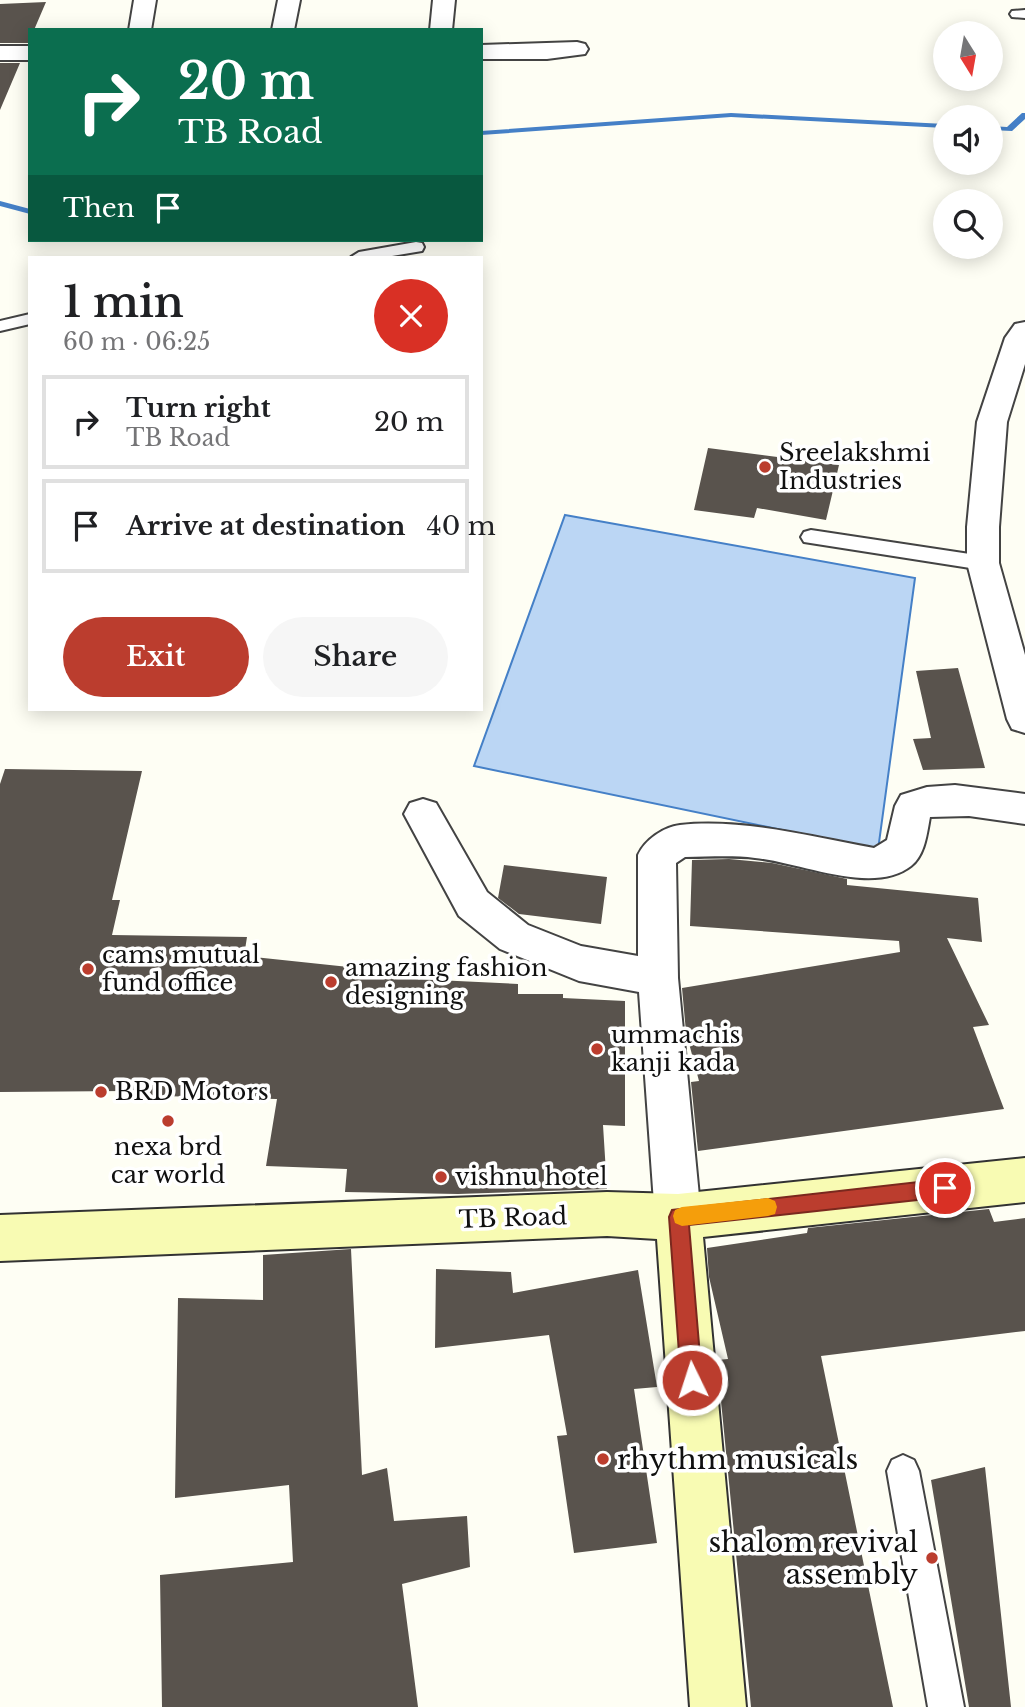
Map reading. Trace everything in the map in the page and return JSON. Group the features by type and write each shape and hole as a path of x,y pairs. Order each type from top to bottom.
{"street":[{"path":"140,28 145,0"},
{"path":"283,28 289,0"},
{"path":"441,28 444,0"},
{"path":"483,52 576,49"},
{"path":"0,53 28,53"},
{"path":"1025,330 1019,338 992,422 982,527 984,563 1025,719"},
{"path":"718,1707 657,978 657,855 679,841 755,842 874,864 893,860 904,850 914,806 931,800 952,800 1025,809"},
{"path":"423,814 473,904 514,937 579,963 657,978"},
{"name":"TB Road","path":"0,1238 607,1214 678,1217 1025,1180"}],"lane":[{"path":"365,256 416,247"},
{"path":"0,326 28,319"},
{"path":"811,537 984,563"},
{"path":"903,1471 946,1707"}],"water":[{"path":"565,515 915,578 878,850 474,766"}],"building":[{"path":"46,2 35,28 28,28 28,43 0,43 0,4"},
{"path":"0,63 20,63 0,110"},
{"path":"708,448 839,465 826,520 757,508 754,518 694,510"},
{"path":"958,668 985,768 923,770 913,739 931,738 916,671"},
{"path":"5,769 142,771 112,900 120,900 112,935 247,937 244,956 358,968 359,964 417,969 415,979 518,984 518,994 563,994 563,998 625,1001 625,1126 603,1125 607,1189 458,1194 345,1192 347,1169 266,1166 277,1099 124,1095 125,1091 0,1092 0,784"},
{"path":"729,859 772,863 847,879 847,885 978,898 982,942 947,938 989,1025 973,1027 1004,1109 698,1151 691,1082 699,1081 686,1032 682,988 900,952 899,941 690,926 692,860"},
{"path":"504,865 607,877 601,924 519,914 498,898"},
{"path":"989,1209 994,1222 1025,1218 1025,1331 821,1356 893,1707 751,1707 717,1360 728,1359 709,1277 707,1248 807,1233 808,1228"},
{"path":"351,1249 362,1475 387,1468 394,1521 467,1516 470,1567 402,1584 418,1707 162,1707 160,1575 293,1562 289,1485 175,1498 178,1298 263,1300 263,1255"},
{"path":"436,1269 511,1272 513,1293 638,1270 657,1387 634,1389 657,1543 574,1553 557,1436 567,1435 549,1335 435,1348"},
{"path":"985,1467 1011,1707 969,1707 931,1480"}],"waterway":[{"path":"483,133 731,115 933,125"},
{"path":"1003,129 1009,129 1025,115"},
{"path":"0,203 28,211"}],"slow traffic":[{"path":"682,1216 768,1207"}],"place":[{"name":"Sreelakshmi Industries","path":"765,467"},
{"name":"cams mutual fund office","path":"88,969"},
{"name":"amazing fashion designing","path":"331,982"},
{"name":"ummachis kanji kada","path":"597,1049"},
{"name":"BRD Motors","path":"101,1092"},
{"name":"nexa brd car world","path":"168,1121"},
{"name":"vishnu hotel","path":"441,1177"},
{"name":"rhythm musicals","path":"603,1459"},
{"name":"shalom revival assembly","path":"932,1558"}],"route":[{"path":"692,1380 678,1217 945,1188"}]}
